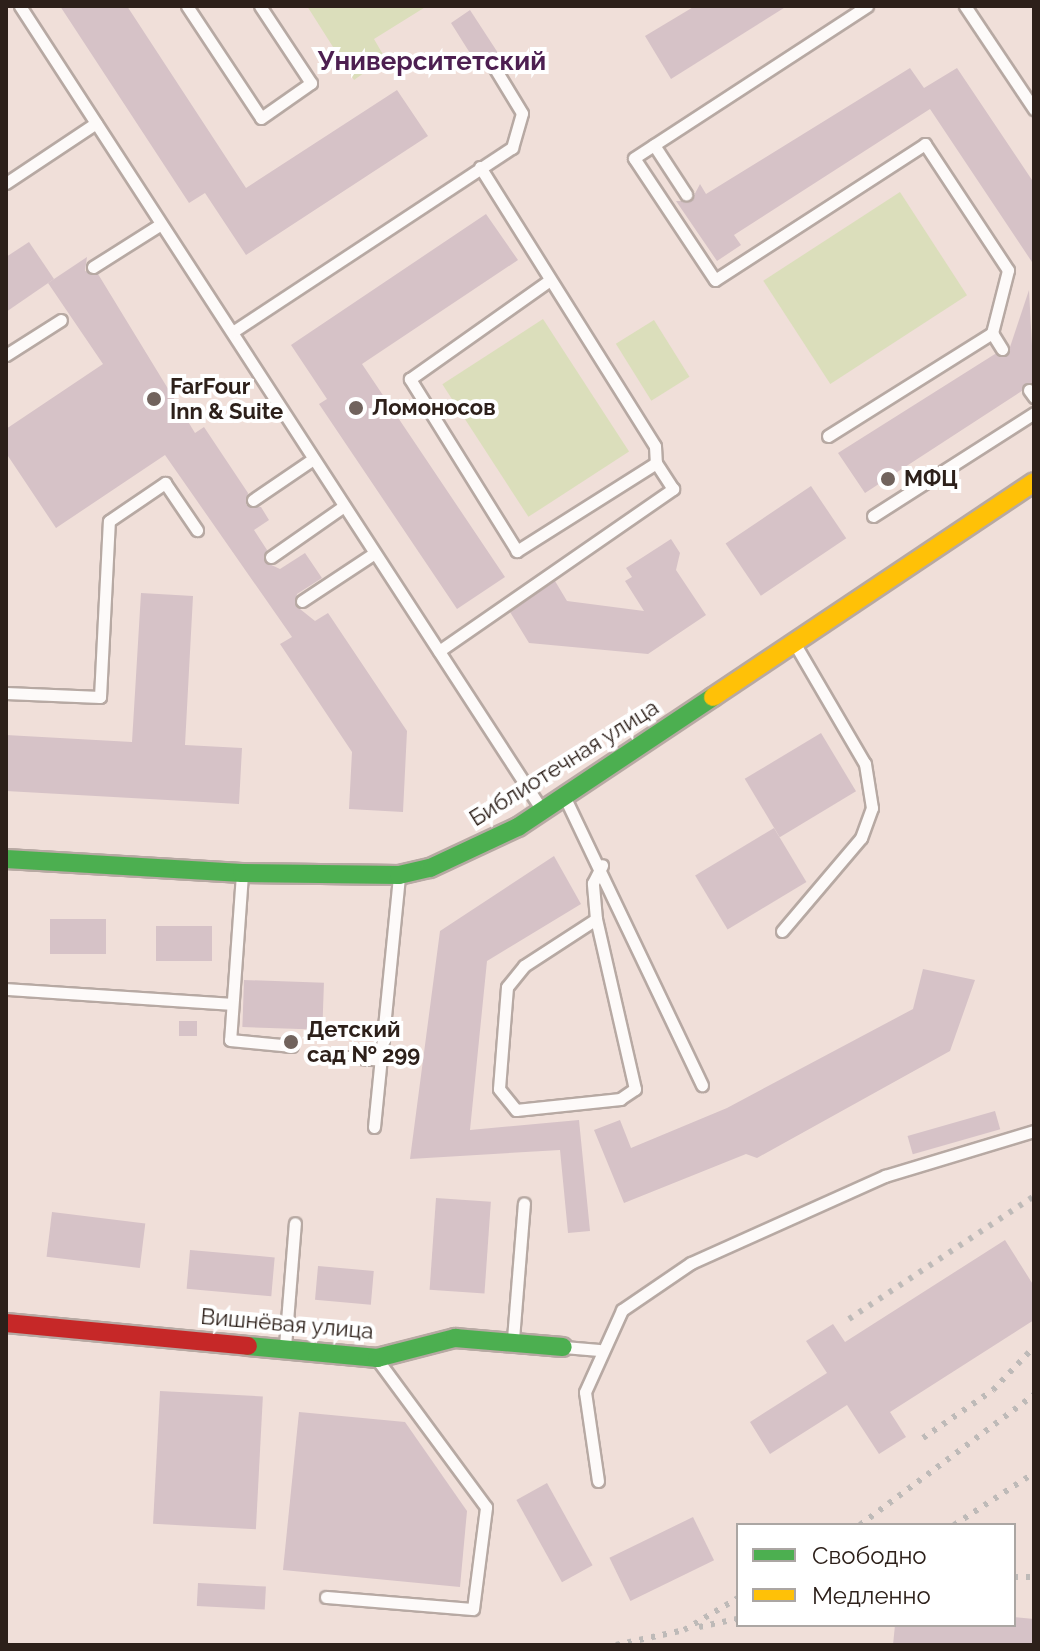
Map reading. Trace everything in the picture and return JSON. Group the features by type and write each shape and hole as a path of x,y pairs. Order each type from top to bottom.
{"street":[{"name":"Библиотечная улица","path":"6,859 242,873 399,875 460,856 541,811 1034,482"},
{"name":"Вишнёвая улица","path":"6,1323 377,1358 455,1338 563,1347"}],"lane":[{"path":"20,6 234,331 373,554 541,811"},
{"path":"187,6 261,118 311,83 260,6"},
{"path":"828,436 992,333 1008,270 925,144 715,280 634,158 867,6"},
{"path":"965,6 1034,109"},
{"path":"234,331 512,148 522,113 491,62"},
{"path":"6,183 96,123"},
{"path":"654,145 686,194"},
{"path":"439,651 673,489 656,463 655,446 480,167"},
{"path":"93,267 161,224"},
{"path":"550,280 410,379 517,551 656,463"},
{"path":"6,355 61,320"},
{"path":"992,333 1002,349"},
{"path":"873,516 1034,413"},
{"path":"253,500 313,459"},
{"path":"6,693 100,697 109,521 165,483 197,530"},
{"path":"271,557 344,506"},
{"path":"302,601 373,554"},
{"path":"782,931 861,838 872,808 865,764 794,642"},
{"path":"564,796 602,865 702,1085"},
{"path":"596,919 524,966 507,987 499,1089 516,1110 620,1099 635,1089 596,919 593,883 602,865"},
{"path":"242,873 230,1040 292,1046"},
{"path":"374,1127 399,875"},
{"path":"6,989 232,1004"},
{"path":"348,1057 381,1060"},
{"path":"598,1481 585,1392 599,1350 622,1310 691,1263 885,1176 1034,1131"},
{"path":"512,1343 524,1203"},
{"path":"285,1349 295,1223"},
{"path":"563,1347 599,1350"},
{"path":"326,1597 473,1609 486,1507 377,1358"}],"green space":[{"path":"307,6 427,6 374,39 385,58 354,80"},
{"path":"900,192 967,295 830,384 763,281"},
{"path":"543,319 629,452 528,517 442,384"},
{"path":"654,320 690,377 651,401 616,344"}],"building":[{"path":"60,6 127,6 246,188 397,90 428,136 246,255 205,193 189,203"},
{"path":"695,6 787,6 671,79 645,36"},
{"path":"470,10 500,56 486,55 480,69 451,23"},
{"path":"910,68 924,88 957,68 1034,183 1034,265 930,109 734,235 741,245 717,261 676,201 691,201 700,184 706,194"},
{"name":"Ломоносов","path":"486,214 518,260 362,364 505,577 457,609 319,404 327,399 291,345"},
{"path":"29,242 54,279 6,312 6,257"},
{"path":"87,257 85,271 98,274 195,433 204,427 248,493 246,505 261,507 269,520 254,530 267,550 265,562 280,569 305,553 322,578 297,594 295,605 315,621 328,613 407,731 403,812 349,809 352,752 280,644 292,637 165,455 56,528 6,453 6,429 103,364 48,283"},
{"path":"1029,290 1034,383 865,493 838,453 995,354 1007,356"},
{"path":"811,486 846,538 761,596 726,544"},
{"path":"671,539 680,553 676,570 706,615 648,654 529,643 510,612 555,581 567,601 644,611 625,581 632,577 626,568"},
{"path":"141,593 193,596 185,745 242,748 239,804 6,791 6,735 132,742"},
{"path":"821,733 856,791 780,837 745,779"},
{"path":"774,828 806,882 728,929 695,875"},
{"path":"554,856 581,904 487,961 470,1130 579,1120 590,1231 568,1233 560,1150 410,1159 440,931"},
{"path":"50,919 106,919 106,954 50,954"},
{"path":"156,926 212,926 212,961 156,961"},
{"path":"923,969 975,980 950,1051 757,1158 746,1154 624,1203 594,1130 620,1120 631,1148 727,1108 913,1009"},
{"path":"244,980 324,983 322,1030 242,1027"},
{"path":"179,1021 197,1021 197,1036 179,1036"},
{"path":"995,1111 1000,1129 913,1154 908,1136"},
{"path":"436,1198 491,1202 484,1294 430,1290"},
{"path":"52,1212 145,1223 140,1268 47,1257"},
{"path":"1005,1240 1034,1286 1034,1320 890,1412 906,1437 879,1454 847,1405 770,1454 750,1422 827,1373 806,1341 833,1324 845,1342"},
{"path":"190,1250 275,1257 271,1296 187,1289"},
{"path":"318,1266 374,1271 371,1305 315,1300"},
{"path":"160,1391 263,1396 256,1529 153,1524"},
{"path":"299,1412 405,1422 467,1511 460,1587 283,1570"},
{"path":"547,1483 593,1565 562,1582 516,1500"},
{"path":"693,1517 714,1560 630,1601 609,1558"},
{"path":"198,1583 266,1587 265,1610 197,1606"},
{"path":"1016,1617 1034,1619 1034,1645 893,1645 895,1627 1016,1627"}],"railway":[{"path":"849,1319 1034,1196"},
{"path":"923,1438 993,1390 1034,1347"},
{"path":"863,1523 1034,1395"},
{"path":"957,1523 1034,1473"},
{"path":"1016,1577 1034,1577"},
{"path":"616,1645 684,1630 736,1599"},
{"path":"699,1627 736,1619"}],"traffic: fast":[{"path":"6,859 242,873 399,875 430,868 518,827 713,697"},
{"path":"248,1346 377,1358 455,1338 563,1347"}],"traffic: slow":[{"path":"713,697 1034,482"}],"traffic: jam":[{"path":"6,1323 248,1346"}],"place":[{"name":"FarFour Inn & Suite","path":"154,399"},
{"name":"Ломоносов","path":"356,408"},
{"name":"МФЦ","path":"888,479"},
{"name":"Детский сад № 299","path":"291,1042"}],"district":[{"name":"Университетский","path":"432,62"}]}
